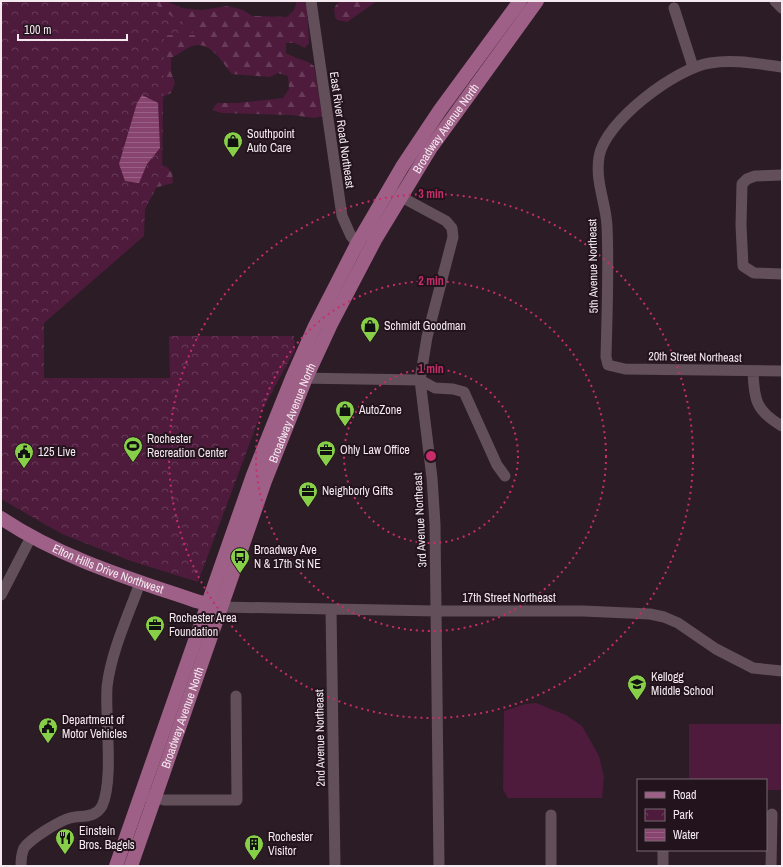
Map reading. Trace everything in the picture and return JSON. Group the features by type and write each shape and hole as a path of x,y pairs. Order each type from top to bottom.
{"main road":[{"name":"Broadway Avenue North","path":"116,866 147,796 221,607 265,481 306,378 368,254 394,193 440,110 520,1"},
{"name":"Broadway Avenue North","path":"131,866 147,796 206,604 252,475 314,328 356,244 394,193 430,149 537,1"},
{"name":"Elton Hills Drive Northwest","path":"1,518 31,537 83,562 140,583 206,604 221,607"}],"street":[{"name":"East River Road Northeast","path":"311,1 342,216 347,230 356,244 368,254"},
{"path":"775,1 782,8"},
{"path":"674,8 693,67"},
{"name":"5th Avenue Northeast","path":"608,365 606,357 607,224 600,190 598,168 602,145 609,133 626,115 668,80 693,67 726,62 747,62 782,68"},
{"path":"782,175 755,176 747,179 742,184 741,225 743,266 754,273 782,274"},
{"name":"3rd Avenue Northeast","path":"394,193 446,221 453,233 452,247 427,338 420,380 433,493 439,866"},
{"name":"20th Street Northeast","path":"608,365 625,369 782,371"},
{"path":"753,371 754,390 759,407 771,420 782,426"},
{"path":"292,378 420,380 435,388 460,390 467,396 485,441 497,465 505,476"},
{"path":"1,595 31,537"},
{"path":"21,866 22,854 28,844 68,818 92,815 98,811 102,804 107,778 107,696 109,678 116,650 140,583"},
{"name":"17th Street Northeast","path":"221,607 436,611 583,610 650,614 664,617 678,623 721,653 752,668 782,671"},
{"name":"2nd Avenue Northeast","path":"331,610 335,866"},
{"path":"147,796 237,800 236,696"},
{"path":"771,866 772,814"},
{"path":"551,815 551,866"},
{"path":"663,851 663,866"}],"green space":[{"path":"1,1 151,1 197,35 164,35 162,177 145,209 144,236 44,323 44,378 170,378 169,336 294,336 295,350 262,410 198,582 131,561 62,534 1,499"},
{"path":"111,1 166,1 182,8 201,10 228,6 243,10 252,16 287,17 294,10 297,1 304,1 307,7 309,43 305,48 295,43 286,43 286,53 314,66 322,116 315,118 291,115 222,113 212,110 217,103 237,103 283,98 289,89 288,76 278,73 270,77 232,74 215,53 204,46 198,45 192,46 171,58 171,72 175,83 171,93 161,98"},
{"path":"339,1 377,1 347,22 337,20 335,17 334,8"},
{"path":"154,162 167,167 172,173 173,183 150,189"},
{"path":"536,703 566,715 582,726 599,756 604,777 602,798 508,798 503,790 504,711 525,704"},
{"path":"689,724 782,724 782,790 767,790 767,779 689,779"}],"water":[{"path":"142,95 158,103 160,148 147,164 139,183 125,181 119,164 137,103"}],"place":[{"name":"Southpoint Auto Care","path":"233,158"},
{"name":"Schmidt Goodman","path":"370,343"},
{"name":"AutoZone","path":"345,427"},
{"name":"Rochester Recreation Center","path":"133,463"},
{"name":"Ohly Law Office","path":"326,467"},
{"name":"125 Live","path":"24,469"},
{"name":"Neighborly Gifts","path":"308,508"},
{"name":"Broadway Ave N & 17th St NE","path":"240,574"},
{"name":"Rochester Area Foundation","path":"155,642"},
{"name":"Kellogg Middle School","path":"637,701"},
{"name":"Department of Motor Vehicles","path":"48,744"},
{"name":"Einstein Bros. Bagels","path":"65,855"},
{"name":"Rochester Visitor","path":"254,861"}]}
